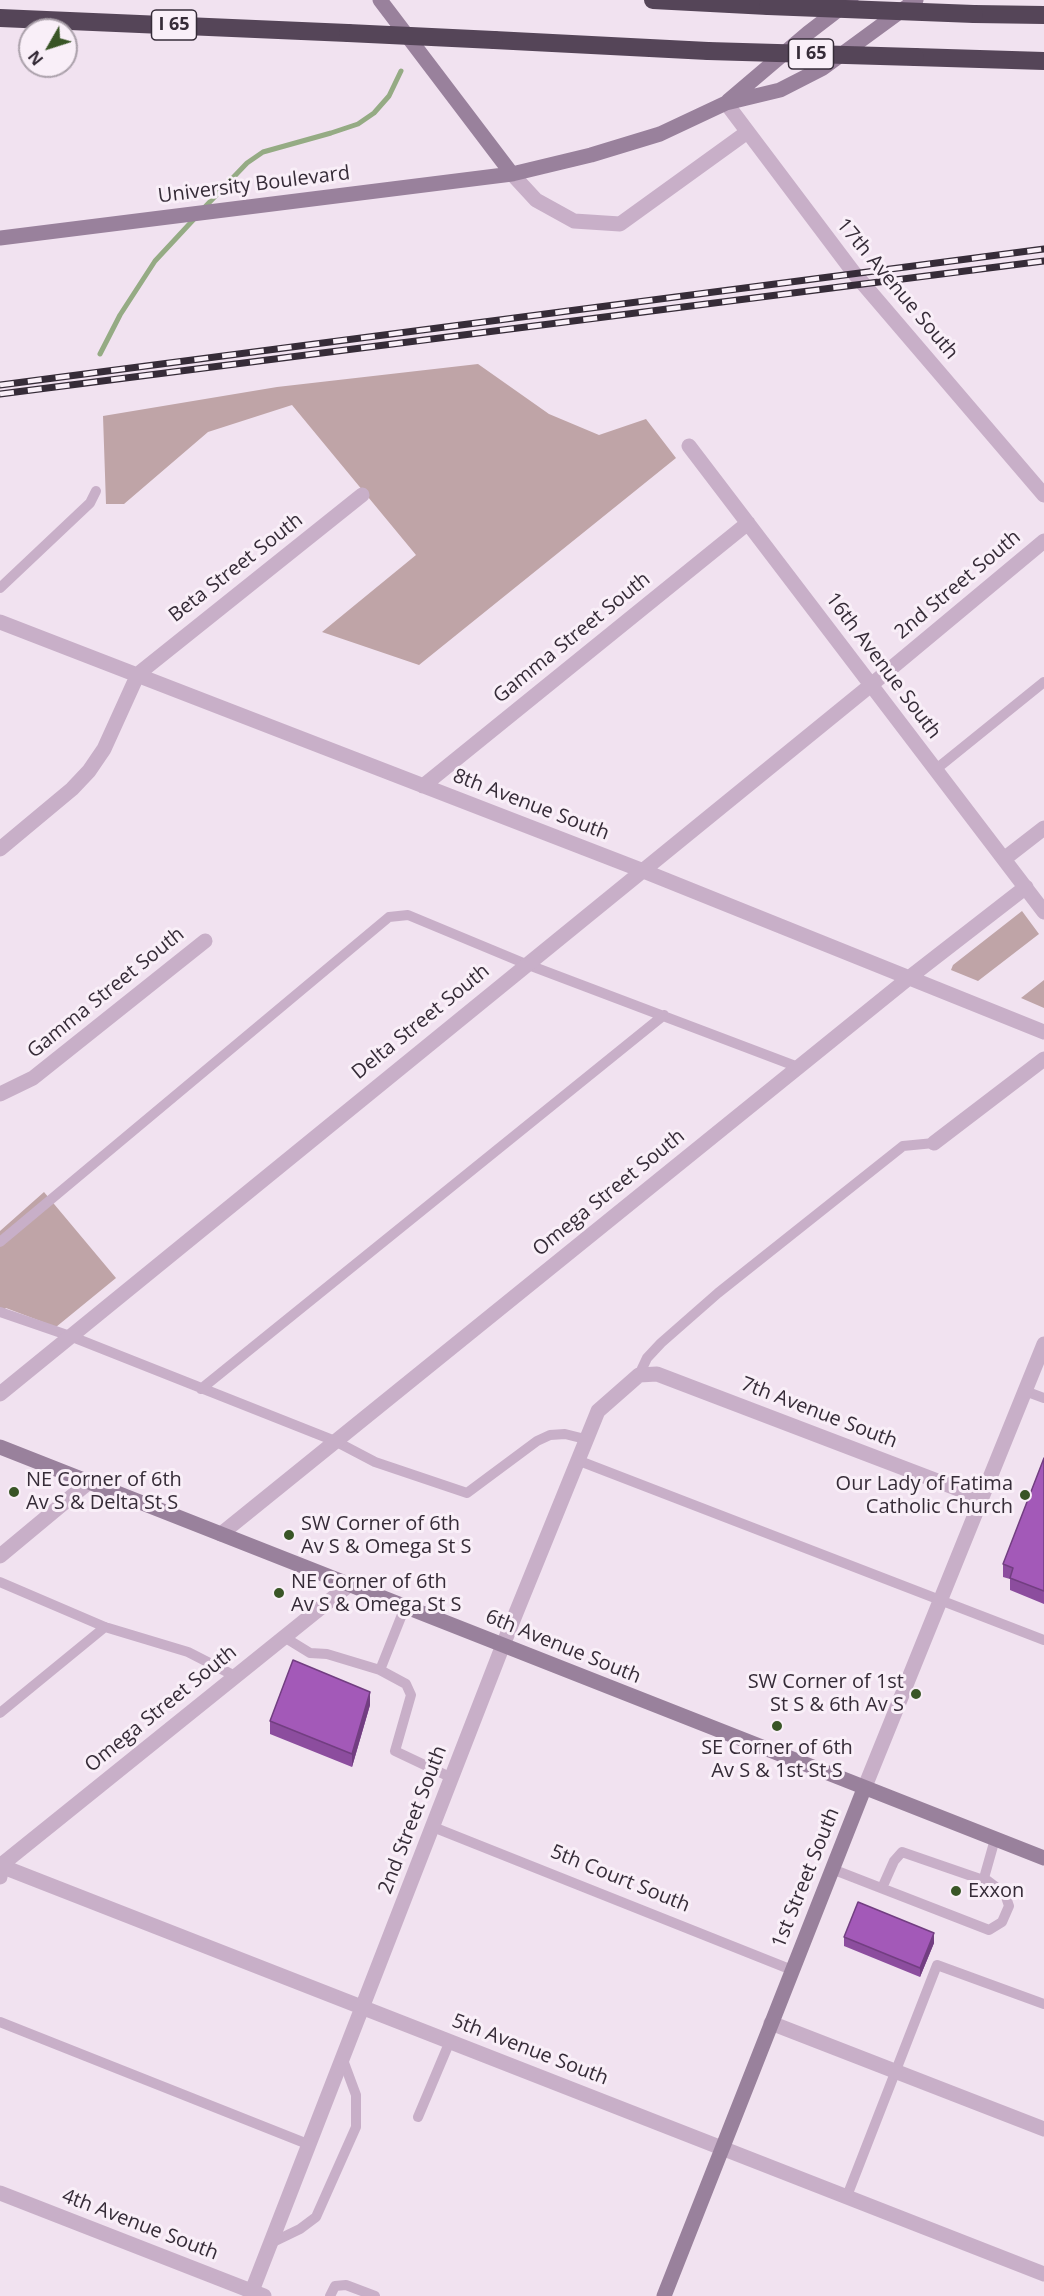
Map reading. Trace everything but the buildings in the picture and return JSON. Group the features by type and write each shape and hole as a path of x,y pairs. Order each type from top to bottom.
{"highway":[{"path":"653,0 1044,15"},
{"name":"I 65","path":"0,18 708,51 1044,61"}],"main road":[{"path":"380,0 512,174"},
{"path":"726,103 808,33 851,0"},
{"path":"726,103 780,90 823,68 916,0"},
{"name":"University Boulevard","path":"0,238 512,174 591,155 660,134 726,103"},
{"name":"6th Avenue South","path":"0,1447 1044,1858"},
{"name":"1st Street South","path":"668,2295 721,2147 864,1789"}],"street":[{"name":"17th Avenue South","path":"726,103 746,133 854,273 1044,495"},
{"path":"512,174 536,200 574,221 620,224 746,133"},
{"name":"16th Avenue South","path":"688,446 1044,912"},
{"name":"Beta Street South","path":"138,674 362,495"},
{"name":"Gamma Street South","path":"423,786 748,523"},
{"name":"2nd Street South","path":"871,685 1044,541"},
{"name":"8th Avenue South","path":"0,622 641,870 1044,1032"},
{"path":"0,849 72,789 89,771 104,749 138,674"},
{"name":"Delta Street South","path":"0,1394 525,964 871,685"},
{"path":"1004,859 1044,828"},
{"name":"Omega Street South","path":"220,1534 910,977 1026,887"},
{"name":"Gamma Street South","path":"0,1094 33,1078 52,1064 205,941"},
{"path":"934,1143 1044,1059"},
{"name":"1st Street South","path":"864,1789 1044,1344"},
{"name":"7th Avenue South","path":"639,1375 657,1374 681,1382 982,1498"},
{"name":"2nd Street South","path":"256,2294 272,2243 585,1439 598,1411 639,1375"},
{"path":"0,1556 89,1482"},
{"name":"Omega Street South","path":"0,1869 349,1585"},
{"name":"5th Avenue South","path":"0,1869 364,2007 1044,2274"},
{"path":"771,2023 1044,2129"},
{"name":"4th Avenue South","path":"0,2193 256,2294"}],"lane":[{"path":"0,588 90,503 96,491"},
{"path":"935,770 1044,682"},
{"path":"0,1242 389,917 408,915 525,964 798,1067"},
{"path":"201,1389 664,1015"},
{"path":"639,1375 660,1342 903,1146 934,1143"},
{"path":"0,1312 70,1336 334,1442 375,1462 467,1493 537,1441 550,1435 565,1434 585,1439"},
{"path":"1025,1391 1044,1398"},
{"path":"577,1460 1044,1640"},
{"path":"0,1582 105,1627 188,1652 235,1676"},
{"path":"380,1670 405,1607"},
{"path":"0,1713 105,1627"},
{"path":"284,1637 310,1653 327,1654 380,1670 406,1684 411,1695 395,1751 452,1778"},
{"name":"5th Court South","path":"433,1827 792,1970"},
{"path":"986,1881 984,1874 995,1839"},
{"path":"832,1869 989,1930 1002,1922 1009,1906 1005,1894 986,1881 902,1852 894,1861 882,1888"},
{"path":"847,2196 937,1965 1044,2004"},
{"path":"0,2022 310,2145"},
{"path":"418,2118 450,2041"},
{"path":"272,2243 300,2229 316,2217 356,2127 356,2095 343,2060"},
{"path":"330,2296 335,2286 346,2284 375,2296"}],"shaded area":[{"path":"478,364 549,414 599,435 646,419 676,458 419,665 322,632 416,555 292,405 208,432 124,504 106,504 103,416 277,387"},
{"path":"1022,911 1039,934 978,981 951,970 953,965"},
{"path":"1044,980 1044,1008 1021,998"},
{"path":"44,1192 116,1278 56,1327 6,1308 0,1313 0,1231"}],"waterway":[{"path":"203,209 247,163 263,152 358,124 374,113 389,96 401,71"},
{"path":"100,354 120,315 155,261 195,218"}],"railway":[{"path":"0,385 1044,249"},
{"path":"0,394 1044,261"}],"place":[{"name":"NE Corner of 6th Av S & Delta St S","path":"14,1492"},
{"name":"Our Lady of Fatima Catholic Church","path":"1025,1495"},
{"name":"SW Corner of 6th Av S & Omega St S","path":"289,1535"},
{"name":"NE Corner of 6th Av S & Omega St S","path":"279,1593"},
{"name":"SW Corner of 1st St S & 6th Av S","path":"916,1694"},
{"name":"SE Corner of 6th Av S & 1st St S","path":"777,1726"},
{"name":"Exxon","path":"956,1891"}]}
